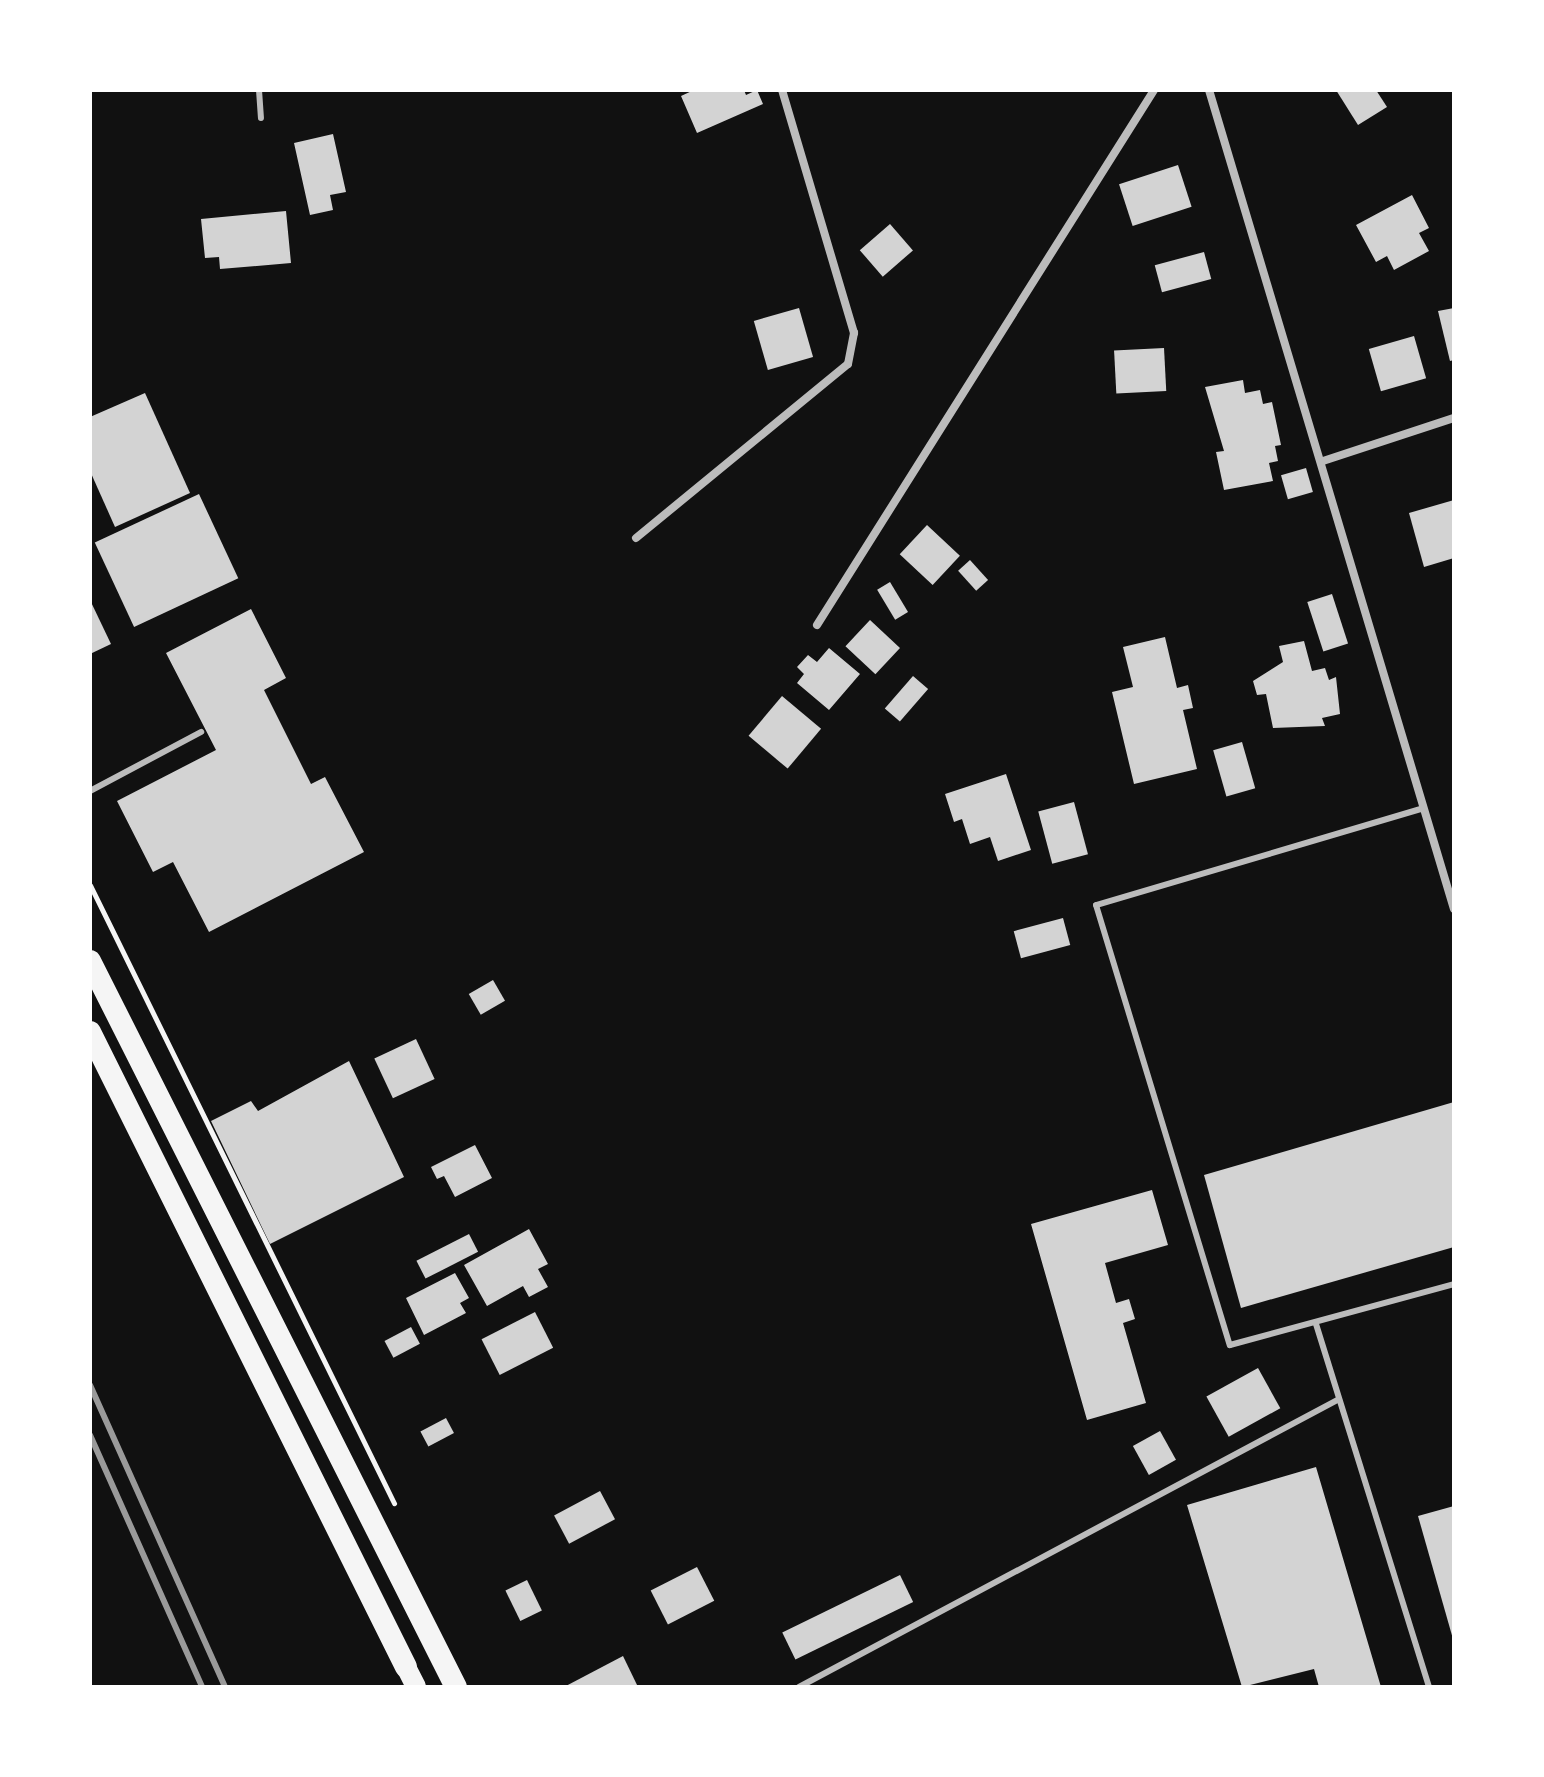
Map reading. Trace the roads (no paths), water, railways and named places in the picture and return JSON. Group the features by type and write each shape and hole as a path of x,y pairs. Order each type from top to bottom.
{"highway":[{"path":"90,961 456,1687"},
{"path":"90,1032 411,1680"}],"street":[{"path":"636,538 848,364 854,347 782,90"},
{"path":"817,625 1154,90"},
{"path":"1209,90 1323,461 1454,909"},
{"path":"1323,461 1454,418"}],"lane":[{"path":"259,90 261,118"},
{"path":"90,791 201,732"},
{"path":"1424,808 1096,905 1230,1345 1454,1284"},
{"path":"1316,1324 1429,1687"},
{"path":"799,1687 1339,1399"}],"railway":[{"path":"90,1385 225,1687"},
{"path":"90,1435 202,1687"}]}
